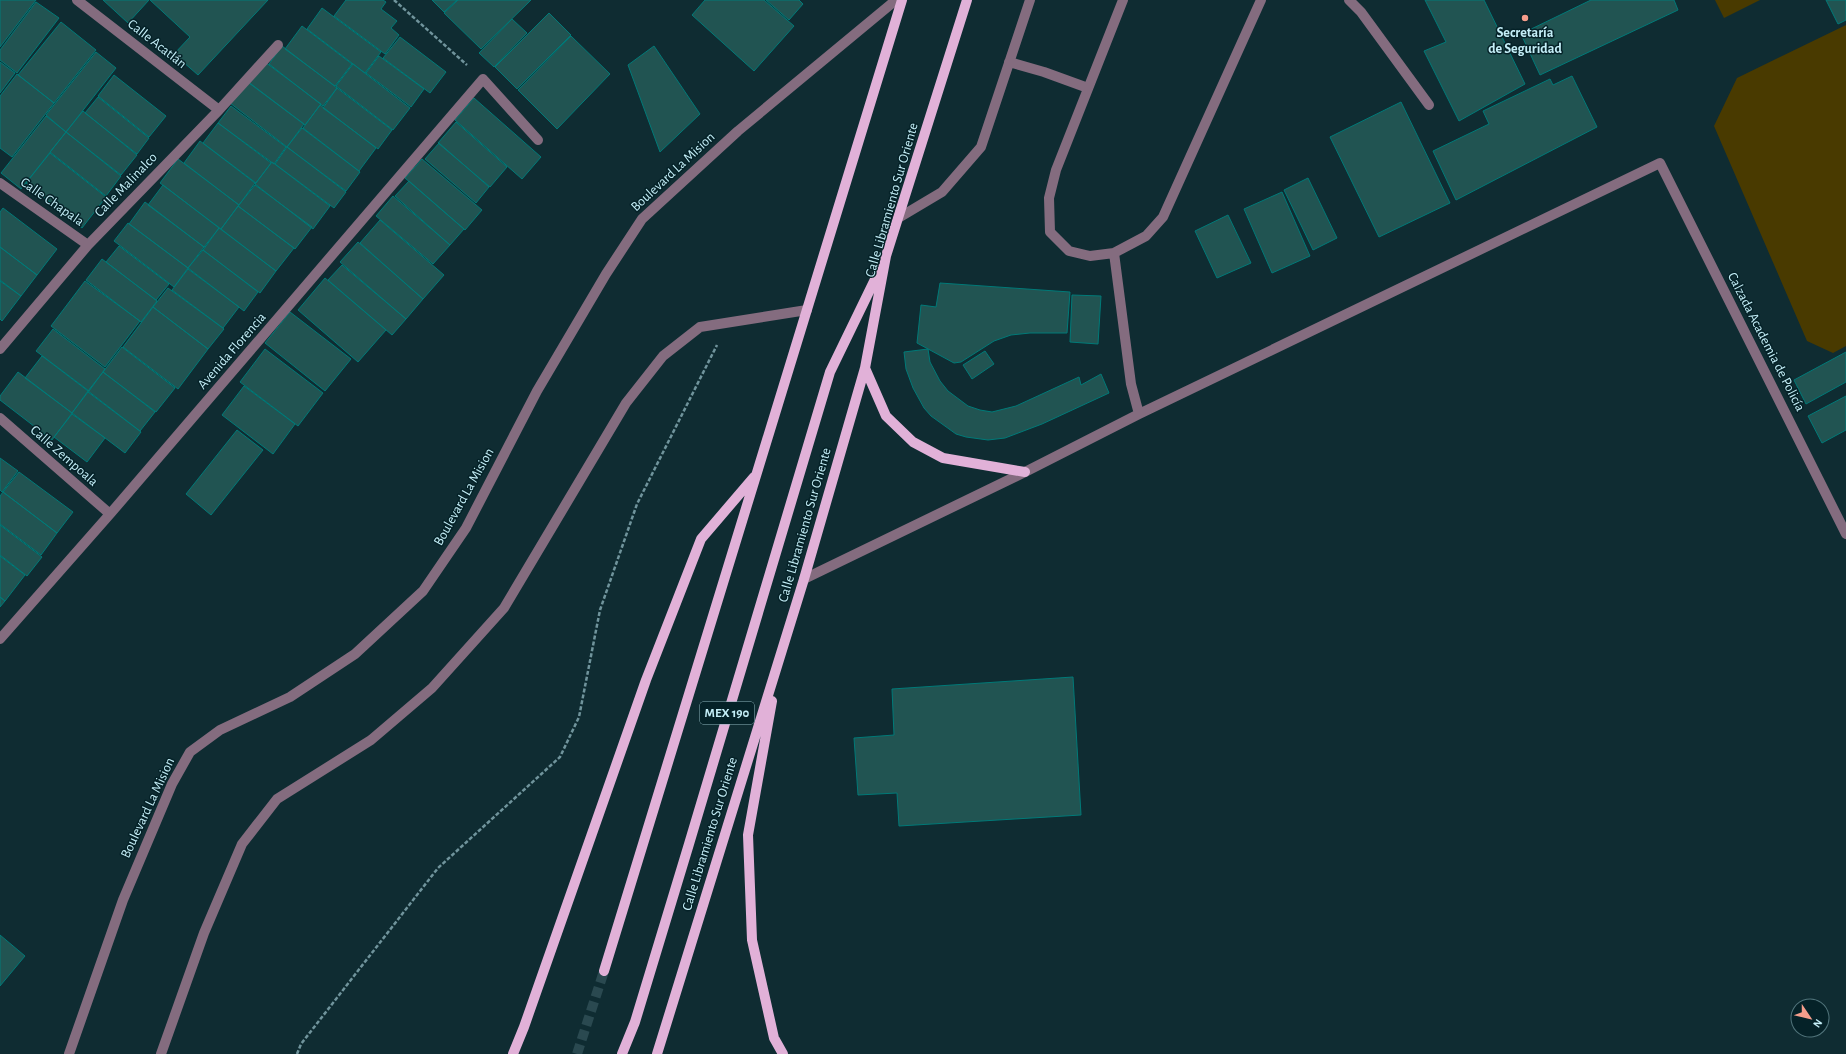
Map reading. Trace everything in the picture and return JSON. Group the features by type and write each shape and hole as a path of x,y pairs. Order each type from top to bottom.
{"main road":[{"path":"604,971 902,0"},
{"name":"Calle Libramiento Sur Oriente","path":"657,1054 804,579 865,368 886,256 900,217 967,0"},
{"name":"MEX 190","path":"622,1054 635,1022 690,844 830,372 886,256"},
{"path":"865,368 886,416 913,442 943,458 1025,472"},
{"path":"513,1054 524,1027 646,680 701,539 756,474"},
{"path":"779,660 748,835 752,940 774,1038 783,1054"}],"street":[{"name":"Calle Acatlán","path":"77,0 219,110"},
{"name":"Boulevard La Mision","path":"69,1054 123,900 172,784 190,752 220,730 290,697 354,654 423,591 466,528 537,391 606,274 642,219 738,131 896,0"},
{"path":"900,217 942,192 980,147 1030,0"},
{"path":"1123,0 1056,170 1049,198 1050,232 1069,251 1090,256 1114,253 1146,236 1164,217 1261,0"},
{"path":"1349,0 1361,12 1429,105"},
{"name":"Calle Malinalco","path":"0,349 88,245 219,110 278,45"},
{"path":"1009,62 1044,72 1088,88"},
{"path":"483,79 538,140"},
{"name":"Avenida Florencia","path":"0,639 110,514 483,79"},
{"name":"Calzada Academia de Policía","path":"1139,414 1660,163 1846,534"},
{"name":"Calle Chapala","path":"0,183 88,245"},
{"path":"804,579 1025,472 1139,414 1131,384 1114,253"},
{"path":"161,1054 204,933 242,844 277,799 371,740 432,688 504,608 626,403 663,356 700,327 729,321 807,310"},
{"name":"Calle Zempoala","path":"0,418 110,514"}],"path":[{"path":"394,0 483,79"},
{"path":"297,1054 301,1044 438,868 560,757 579,717 600,610 637,504 729,321"}],"shaded area":[{"path":"1715,0 1760,0 1724,18"},
{"path":"1846,25 1846,346 1833,353 1807,341 1714,126 1737,78"}],"building":[{"path":"0,0 36,0 0,47"},
{"path":"103,0 149,0 128,23"},
{"path":"150,0 268,0 198,75 174,54 190,37"},
{"path":"346,0 383,0 386,2 381,9 397,21 391,28 399,35 385,54 334,16"},
{"path":"432,0 457,0 444,12"},
{"path":"458,0 531,0 481,49 444,13"},
{"path":"705,0 764,0 794,26 754,71 692,15"},
{"path":"766,0 799,0 803,4 789,20"},
{"path":"1425,0 1484,0 1525,84 1459,121 1424,51 1446,42"},
{"path":"1591,0 1674,0 1678,10 1540,75 1521,34"},
{"path":"1826,0 1846,0 1846,20 1838,24"},
{"path":"36,2 59,18 17,73 0,60 0,50"},
{"path":"322,8 381,52 365,73 307,29"},
{"path":"549,13 571,35 517,89 495,67"},
{"path":"512,19 527,33 494,67 479,53"},
{"path":"61,22 96,50 54,103 18,75"},
{"path":"302,26 352,64 335,86 285,49"},
{"path":"571,36 610,74 557,129 518,90"},
{"path":"400,37 446,72 430,93 383,58"},
{"path":"282,46 337,88 323,106 269,64"},
{"path":"654,46 700,114 660,152 628,65"},
{"path":"96,52 116,68 66,132 46,115"},
{"path":"379,56 424,89 411,107 366,73"},
{"path":"0,62 15,73 0,93"},
{"path":"265,62 321,104 305,125 249,83"},
{"path":"353,64 410,108 393,130 336,86"},
{"path":"17,74 54,103 12,157 0,148 0,96"},
{"path":"114,75 166,116 149,137 98,96"},
{"path":"1572,76 1597,127 1456,200 1433,151 1489,124 1483,111 1550,79 1553,85"},
{"path":"247,81 304,124 287,147 230,103"},
{"path":"337,88 392,130 378,149 323,108"},
{"path":"98,97 149,138 137,154 85,113"},
{"path":"474,98 541,157 522,179 455,120"},
{"path":"1401,102 1450,203 1379,237 1330,137"},
{"path":"320,105 376,148 359,171 303,128"},
{"path":"231,106 286,147 274,164 218,123"},
{"path":"83,111 137,155 121,175 66,132"},
{"path":"46,116 66,132 21,189 1,173"},
{"path":"456,122 507,167 490,187 438,143"},
{"path":"218,123 271,163 256,183 203,143"},
{"path":"302,128 360,172 346,191 287,147"},
{"path":"66,132 121,176 106,196 50,152"},
{"path":"200,141 255,183 239,205 184,163"},
{"path":"439,143 489,187 476,203 425,159"},
{"path":"287,147 346,192 334,208 275,164"},
{"path":"50,153 106,197 82,228 26,183"},
{"path":"178,159 239,205 221,229 160,183"},
{"path":"422,159 482,210 465,230 405,178"},
{"path":"272,162 330,206 313,229 255,184"},
{"path":"1308,178 1337,238 1313,250 1284,190"},
{"path":"409,181 464,229 450,245 395,196"},
{"path":"163,185 219,228 204,247 148,205"},
{"path":"255,185 312,227 295,249 238,206"},
{"path":"1282,192 1310,256 1272,273 1244,209"},
{"path":"393,196 450,245 433,264 376,216"},
{"path":"145,202 204,247 188,268 129,224"},
{"path":"238,206 294,248 276,271 221,229"},
{"path":"3,208 57,249 37,275 0,247 0,212"},
{"path":"1228,215 1251,263 1217,278 1195,231"},
{"path":"380,220 444,275 423,299 360,243"},
{"path":"128,223 188,268 174,287 114,241"},
{"path":"219,228 276,271 260,293 203,250"},
{"path":"358,242 423,299 406,319 340,262"},
{"path":"119,246 169,284 156,300 106,262"},
{"path":"0,247 37,275 21,296 0,280"},
{"path":"203,250 258,292 244,311 188,268"},
{"path":"102,259 157,301 141,322 86,280"},
{"path":"342,265 406,319 392,335 328,280"},
{"path":"188,269 239,307 223,328 172,290"},
{"path":"325,278 386,330 358,362 298,310"},
{"path":"0,281 21,296 2,321 0,319"},
{"path":"85,281 140,321 105,367 51,326"},
{"path":"940,283 1070,292 1067,333 1030,333 1011,335 994,341 961,362 954,363 917,343 921,305 936,307"},
{"path":"168,288 224,329 208,349 153,307"},
{"path":"1072,295 1101,296 1098,344 1070,342"},
{"path":"153,307 208,349 178,389 123,347"},
{"path":"290,312 351,359 325,391 265,343"},
{"path":"53,329 105,369 89,391 36,351"},
{"path":"122,347 175,388 156,412 103,372"},
{"path":"265,349 323,393 298,426 240,382"},
{"path":"928,349 930,362 940,381 948,391 968,406 980,410 992,412 1016,406 1079,377 1081,385 1101,374 1109,393 1042,424 1005,438 988,440 966,437 956,434 931,416 924,408 913,388 906,369 904,352"},
{"path":"985,351 994,364 972,379 963,365"},
{"path":"1846,352 1846,382 1806,404 1794,380"},
{"path":"42,356 88,391 72,413 25,378"},
{"path":"18,372 72,413 52,440 0,400 0,396"},
{"path":"103,372 155,412 140,431 88,391"},
{"path":"244,386 295,424 273,454 222,415"},
{"path":"88,392 141,432 125,453 72,413"},
{"path":"1846,396 1846,430 1822,443 1808,416"},
{"path":"72,414 105,438 87,462 54,437"},
{"path":"237,430 263,450 211,515 186,494"},
{"path":"0,458 18,471 2,492 0,490"},
{"path":"19,472 73,512 57,533 3,492"},
{"path":"3,492 57,533 41,555 0,524 0,496"},
{"path":"0,525 42,557 27,576 0,555"},
{"path":"0,556 25,575 5,601 0,597"},
{"path":"0,597 5,601 0,607"},
{"path":"1073,677 1081,815 899,826 897,793 858,795 854,738 894,735 892,689"},
{"path":"0,935 25,956 0,986"}],"tunnel":[{"path":"577,1054 604,971"}],"place":[{"name":"Secretaría de Seguridad","path":"1525,18"}]}
